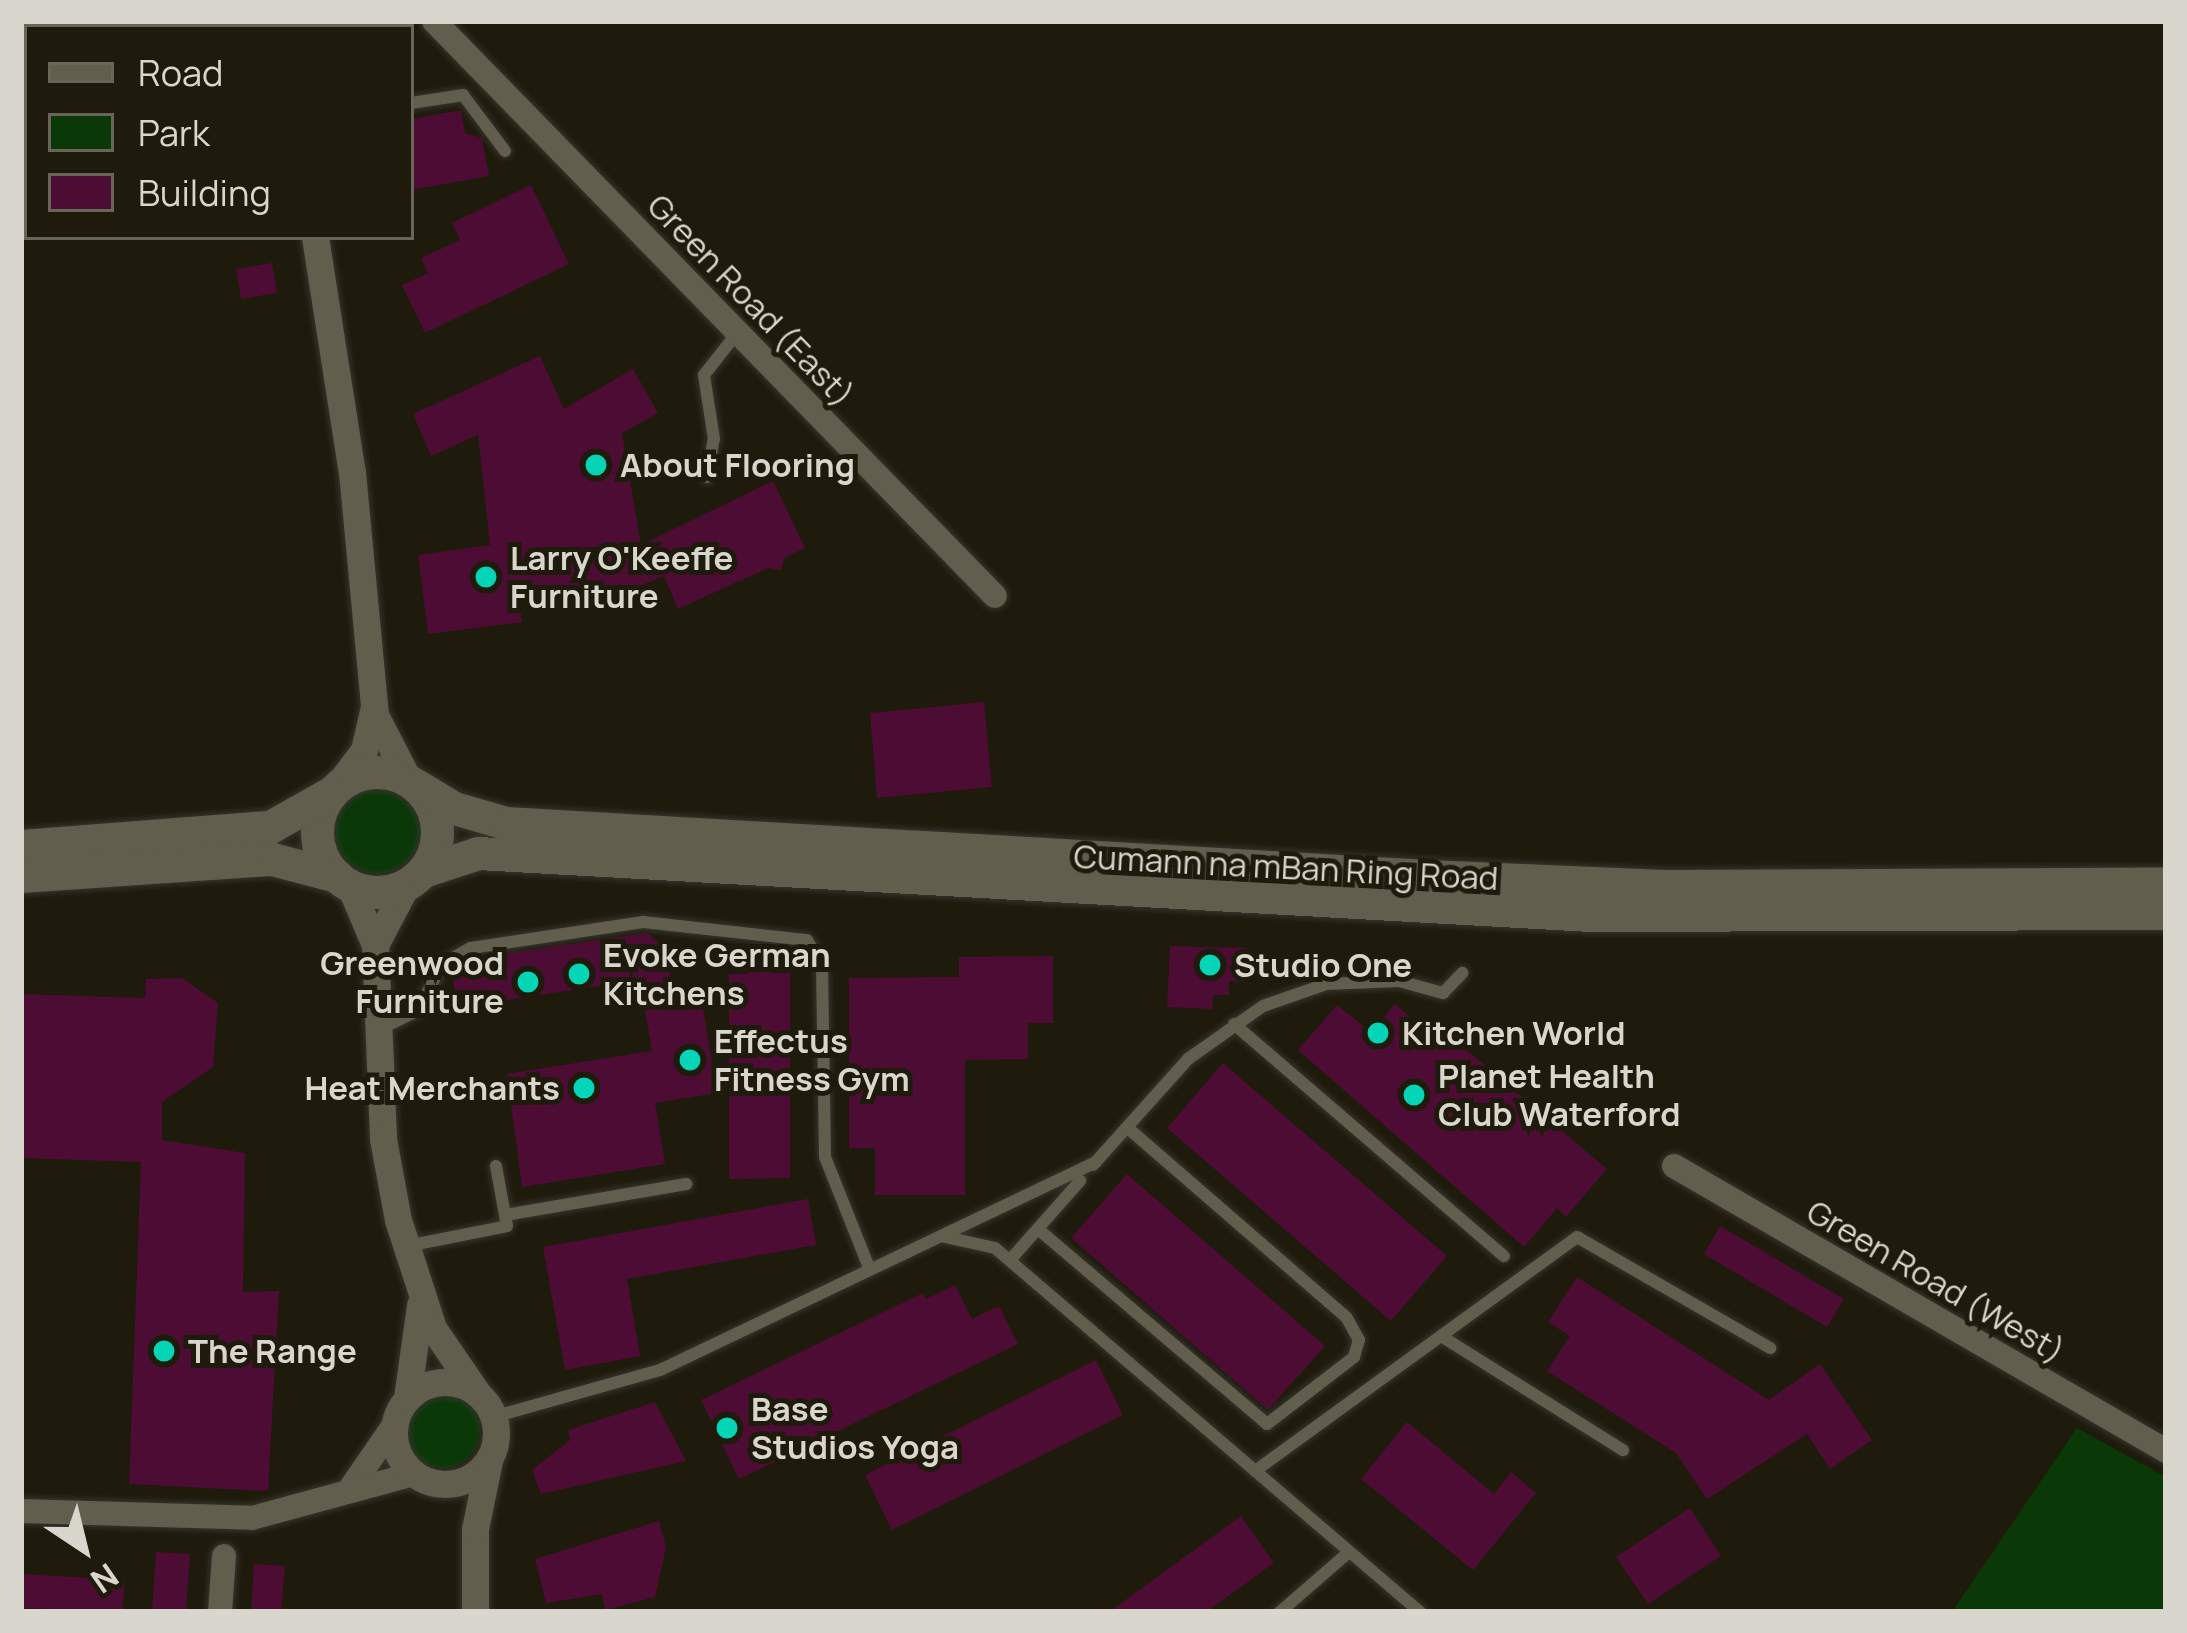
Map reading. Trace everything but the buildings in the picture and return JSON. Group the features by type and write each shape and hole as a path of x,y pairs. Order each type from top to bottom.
{"main road":[{"path":"21,846 270,827 377,771 412,782 437,821 415,878 379,892 272,859 21,876"},
{"name":"Cumann na mBan Ring Road","path":"412,782 454,808 506,823 1451,878 1670,886 2166,883"},
{"path":"335,789 317,837 343,881"},
{"name":"Cumann na mBan Ring Road","path":"415,878 478,853 1589,915 2166,913"}],"street":[{"name":"Green Road (East)","path":"434,21 994,596"},
{"path":"314,240 352,472 374,702 385,742 412,782"},
{"path":"335,789 364,750 374,702"},
{"path":"375,945 415,878"},
{"path":"343,881 375,945 385,1160 406,1246 440,1342 486,1406 492,1452 474,1548 476,1612"},
{"name":"Green Road (West)","path":"1674,1166 2166,1451"},
{"path":"340,1494 369,1468 407,1398 420,1326 418,1289"},
{"path":"407,1398 450,1382 486,1406"},
{"path":"394,1425 397,1452 456,1504 474,1548"},
{"path":"21,1511 233,1520 420,1477 465,1480 492,1452"},
{"path":"220,1612 224,1556"}],"lane":[{"path":"414,103 463,95 505,152"},
{"path":"706,477 714,440 704,375 737,333"},
{"path":"379,1029 419,1010 441,965 471,948 643,922 807,940 823,972 825,1157 868,1265"},
{"path":"1010,1260 1178,1069 1234,1024 1326,984 1400,981 1443,993 1462,973"},
{"path":"1234,1024 1504,1256"},
{"path":"1038,1228 1264,1423 1283,1420 1354,1357 1359,1340 1346,1317 1127,1127"},
{"path":"486,1406 660,1370 909,1246 1055,1188 1096,1162"},
{"path":"406,1246 507,1226 496,1166"},
{"path":"505,1215 686,1184"},
{"path":"909,1246 967,1236 1010,1260 1420,1612"},
{"path":"1255,1471 1577,1237 1770,1348"},
{"path":"1441,1336 1623,1450"},
{"path":"1280,1612 1349,1552"}],"green space":[{"path":"377,786 394,789 408,799 418,813 418,847 408,861 394,871 377,874 360,871 346,861 336,847 333,830 336,813 346,799 360,789"},
{"path":"443,1394 457,1396 469,1405 478,1417 478,1445 469,1457 457,1466 443,1468 429,1466 417,1457 408,1445 406,1431 408,1417 417,1405 429,1396"},
{"path":"2077,1428 2166,1477 2166,1612 1952,1612"}],"place":[{"name":"About Flooring","path":"596,465"},
{"name":"Larry O'Keeffe Furniture","path":"486,577"},
{"name":"Studio One","path":"1210,965"},
{"name":"Evoke German Kitchens","path":"579,974"},
{"name":"Greenwood Furniture","path":"528,982"},
{"name":"Kitchen World","path":"1378,1033"},
{"name":"Effectus Fitness Gym","path":"690,1060"},
{"name":"Heat Merchants","path":"584,1088"},
{"name":"Planet Health Club Waterford","path":"1414,1095"},
{"name":"The Range","path":"164,1351"},
{"name":"Base Studios Yoga","path":"727,1428"}]}
